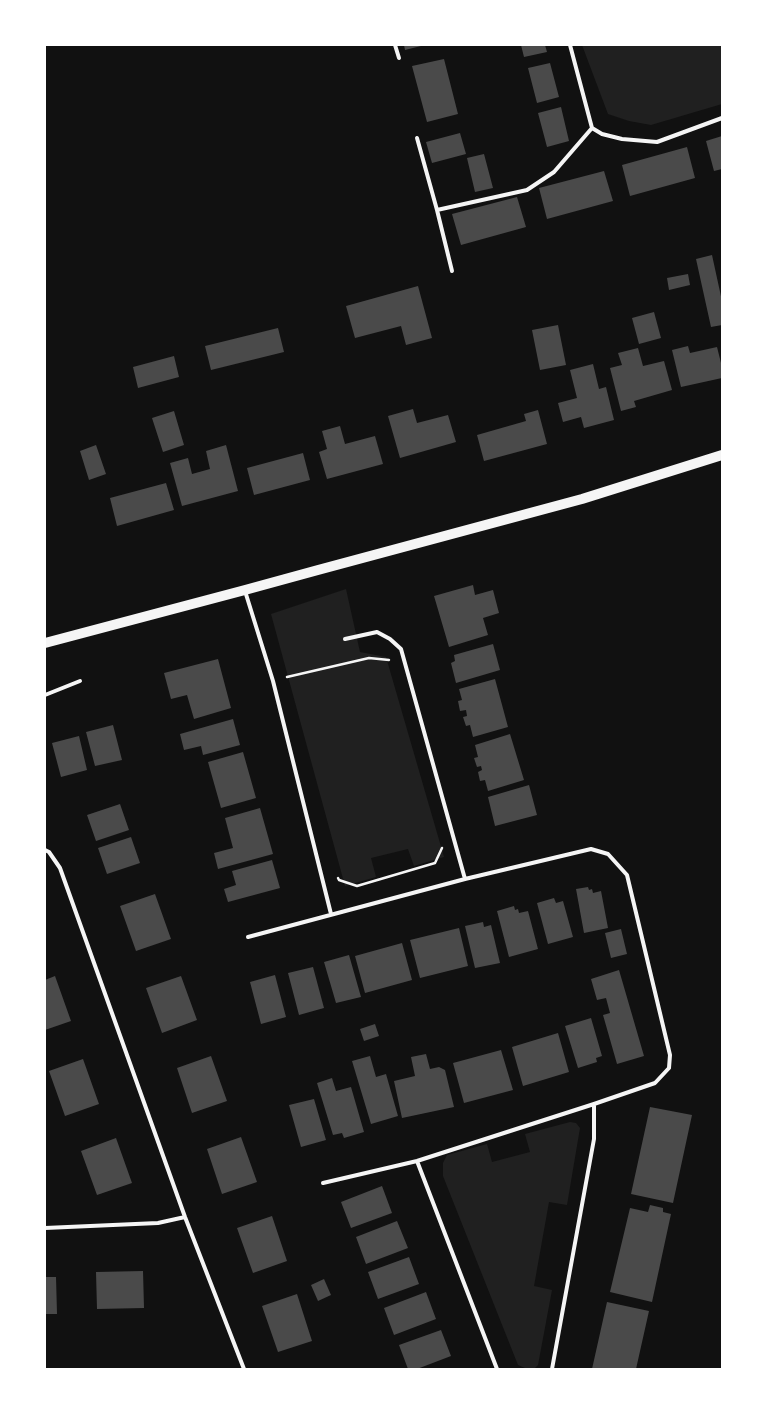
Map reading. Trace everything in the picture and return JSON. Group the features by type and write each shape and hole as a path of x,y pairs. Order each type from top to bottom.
{"main road":[{"path":"45,643 582,499 722,455"}],"street":[{"path":"395,45 399,58"},
{"path":"570,45 592,128 602,134 622,139 657,142 722,118"},
{"path":"437,210 527,190 554,172 592,128"},
{"path":"416,138 437,210 452,271"},
{"path":"245,590 273,681 331,914"},
{"path":"345,639 377,632 390,639 401,649 466,879"},
{"path":"45,695 80,681"},
{"path":"248,937 466,879 591,849 608,854 627,875 670,1055 668,1068 655,1083 417,1161 323,1183"},
{"path":"45,850 49,852 60,868 185,1217 244,1369"},
{"path":"552,1369 594,1139 594,1104"},
{"path":"417,1161 497,1369"},
{"path":"45,1228 158,1223 185,1217"}],"path":[{"path":"273,681 369,658 391,660 393,664"},
{"path":"337,873 339,880 357,886 435,863 445,843"}],"shaded area":[{"path":"582,45 722,45 722,104 651,125 629,121 608,114"},
{"path":"346,589 360,652 386,657 444,857 414,866 408,849 371,858 376,877 345,886 271,614"},
{"path":"570,1122 576,1123 580,1128 567,1205 549,1202 534,1286 552,1290 538,1365 534,1369 525,1368 518,1365 443,1176 443,1163 447,1155 487,1144 492,1162 530,1152 525,1134"}],"building":[{"path":"404,45 421,45 421,46 405,50"},
{"path":"521,45 545,45 547,52 524,57"},
{"path":"444,59 458,114 427,122 412,66"},
{"path":"550,63 559,97 537,103 528,68"},
{"path":"561,107 569,141 547,147 538,113"},
{"path":"460,133 466,154 432,163 426,142"},
{"path":"722,136 722,169 714,171 706,141"},
{"path":"687,147 695,178 630,196 622,165"},
{"path":"484,154 493,188 475,192 467,158"},
{"path":"604,171 613,201 547,219 539,188"},
{"path":"517,197 526,227 461,245 452,214"},
{"path":"712,255 722,301 722,325 711,327 696,259"},
{"path":"688,274 690,285 669,290 667,278"},
{"path":"418,286 432,338 406,345 401,326 355,338 346,306"},
{"path":"654,312 661,338 639,344 632,318"},
{"path":"558,325 566,365 540,370 532,330"},
{"path":"278,328 284,352 211,370 205,346"},
{"path":"688,346 690,353 717,347 722,367 722,378 681,387 672,350"},
{"path":"638,348 643,366 664,361 672,390 634,401 636,407 621,411 610,368 622,365 618,353"},
{"path":"174,356 179,377 138,388 133,367"},
{"path":"593,364 599,389 606,387 614,420 584,428 581,417 563,422 558,403 577,398 570,370"},
{"path":"413,409 417,423 448,415 456,442 400,458 388,416"},
{"path":"538,410 547,444 484,461 477,435 526,421 524,414"},
{"path":"174,411 184,445 163,452 152,418"},
{"path":"340,426 345,444 375,436 383,464 327,479 319,452 327,449 322,431"},
{"path":"96,445 106,474 89,480 80,451"},
{"path":"226,445 238,491 182,506 170,463 188,458 192,474 210,469 206,451"},
{"path":"303,453 310,480 254,495 247,468"},
{"path":"166,483 174,510 117,526 110,498"},
{"path":"473,585 475,595 493,590 499,613 483,618 488,635 449,647 434,596"},
{"path":"493,644 500,670 456,683 451,663 455,661 454,655"},
{"path":"218,659 231,708 194,719 187,695 171,699 164,673"},
{"path":"495,679 508,727 473,737 470,725 466,726 463,717 467,716 466,710 460,711 458,701 462,700 459,689"},
{"path":"233,719 240,745 203,755 201,746 184,750 180,734"},
{"path":"113,725 122,760 95,766 86,732"},
{"path":"510,734 524,780 488,791 485,780 480,781 478,772 482,770 481,766 477,767 474,758 478,757 475,745"},
{"path":"79,736 87,770 61,777 52,743"},
{"path":"243,752 256,798 221,808 208,762"},
{"path":"529,785 537,815 495,826 488,797"},
{"path":"120,804 129,830 96,841 87,815"},
{"path":"260,808 273,854 218,869 214,853 233,848 225,818"},
{"path":"131,837 140,863 107,874 98,848"},
{"path":"272,860 280,888 228,902 224,889 236,885 232,871"},
{"path":"588,887 589,890 592,889 593,893 601,891 608,928 584,933 576,889"},
{"path":"155,894 171,939 136,951 120,906"},
{"path":"554,898 556,903 563,901 573,937 548,944 537,903"},
{"path":"514,906 515,910 518,909 519,913 528,911 538,949 509,957 497,911"},
{"path":"483,922 484,927 491,925 500,963 475,968 465,926"},
{"path":"459,928 468,966 420,978 410,940"},
{"path":"621,929 627,954 611,958 605,933"},
{"path":"402,943 412,980 365,993 355,956"},
{"path":"349,955 361,997 336,1003 324,962"},
{"path":"313,967 324,1008 299,1015 288,973"},
{"path":"619,970 644,1056 617,1064 603,1015 610,1013 606,998 597,1000 591,979"},
{"path":"275,975 286,1017 261,1024 250,982"},
{"path":"55,976 71,1021 45,1030 45,980"},
{"path":"181,976 197,1020 162,1033 146,988"},
{"path":"591,1018 602,1056 596,1058 597,1062 578,1068 565,1026"},
{"path":"375,1024 379,1036 364,1041 360,1029"},
{"path":"558,1033 569,1072 523,1086 512,1047"},
{"path":"501,1050 513,1090 464,1103 453,1063"},
{"path":"426,1054 430,1069 439,1067 445,1070 454,1107 402,1118 394,1081 415,1076 411,1057"},
{"path":"211,1056 227,1101 192,1113 177,1068"},
{"path":"370,1056 376,1077 386,1074 398,1116 371,1124 352,1061"},
{"path":"83,1059 99,1104 65,1116 49,1071"},
{"path":"332,1078 336,1091 351,1087 364,1132 344,1138 342,1133 333,1135 317,1083"},
{"path":"314,1099 326,1140 301,1147 289,1105"},
{"path":"650,1107 692,1115 673,1203 631,1194"},
{"path":"241,1137 257,1182 222,1194 207,1149"},
{"path":"116,1138 132,1183 97,1195 81,1151"},
{"path":"382,1186 392,1213 351,1228 341,1202"},
{"path":"650,1205 663,1208 663,1212 671,1214 652,1302 610,1292 630,1208 648,1212"},
{"path":"272,1216 287,1261 253,1273 237,1228"},
{"path":"397,1221 408,1248 366,1264 356,1237"},
{"path":"409,1257 419,1284 378,1299 368,1272"},
{"path":"143,1271 144,1308 97,1309 96,1272"},
{"path":"45,1277 56,1277 57,1314 45,1314"},
{"path":"324,1279 331,1295 318,1301 311,1285"},
{"path":"426,1292 436,1319 394,1335 384,1308"},
{"path":"297,1294 312,1341 278,1352 262,1306"},
{"path":"607,1302 649,1311 636,1369 592,1369"},
{"path":"441,1330 451,1356 417,1369 408,1369 399,1345"}]}
